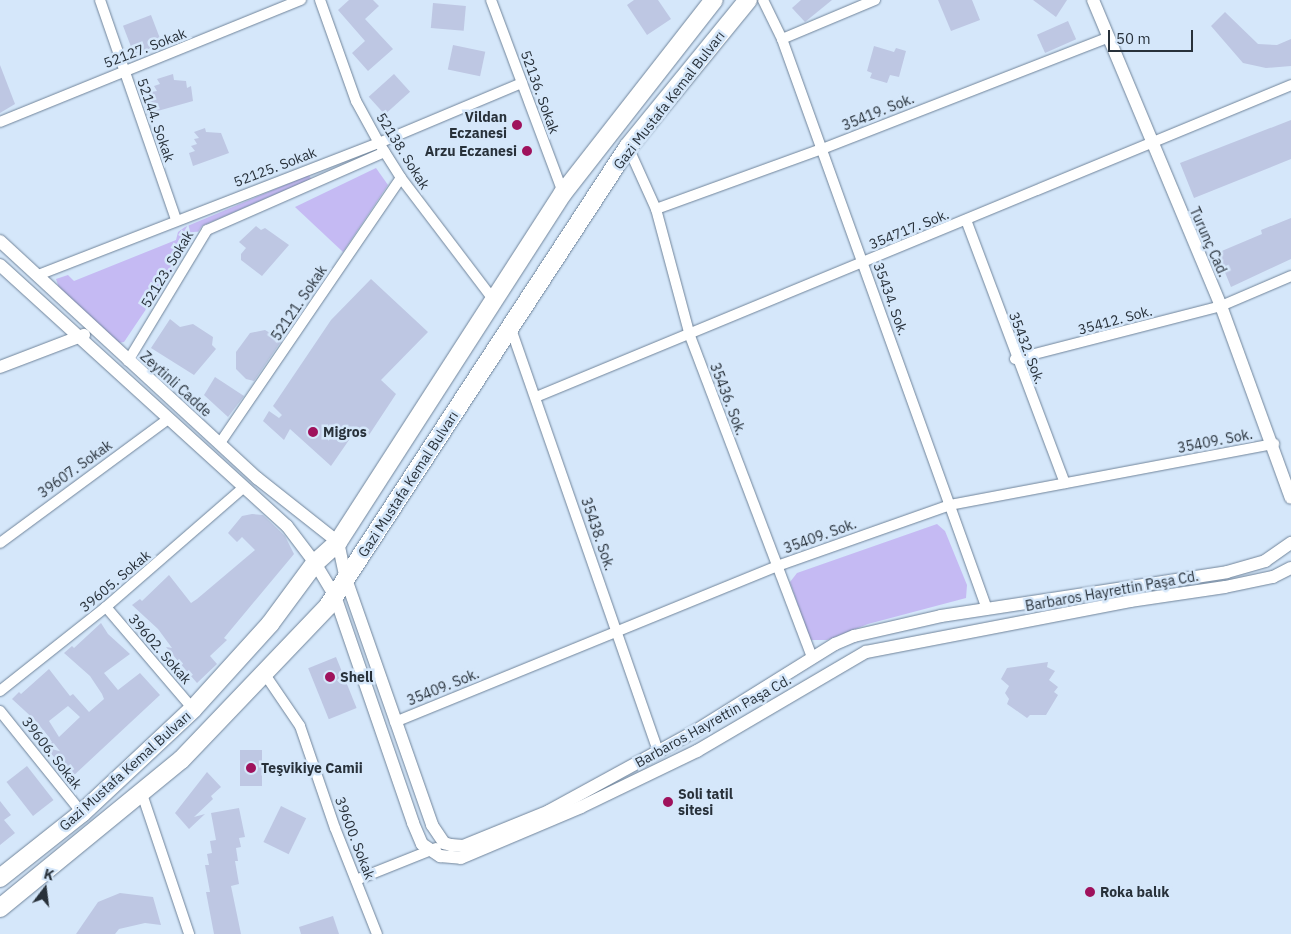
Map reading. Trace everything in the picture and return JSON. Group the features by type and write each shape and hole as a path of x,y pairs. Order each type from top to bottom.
{"highway":[{"name":"Gazi Mustafa Kemal Bulvarı","path":"0,878 82,813 193,709 270,624 316,563 338,542 563,193 714,0"},
{"name":"Gazi Mustafa Kemal Bulvarı","path":"0,908 142,794 181,760 335,596 628,147 748,0"}],"street":[{"name":"52144. Sokak","path":"100,0 176,220"},
{"name":"52127. Sokak","path":"0,122 124,70 301,0"},
{"name":"52138. Sokak","path":"320,0 356,101 382,147 401,178 493,299"},
{"name":"52136. Sokak","path":"491,0 563,193"},
{"name":"35434. Sok.","path":"763,0 782,39 987,609"},
{"path":"782,39 875,0"},
{"name":"Turunç Cad.","path":"1093,0 1221,306 1274,444 1291,498"},
{"name":"35419. Sok.","path":"656,208 822,149 1108,37"},
{"name":"52125. Sokak","path":"38,275 176,220 382,147 522,84"},
{"name":"354717. Sok.","path":"536,397 690,336 1291,85"},
{"name":"52123. Sokak","path":"128,361 207,230 382,147"},
{"name":"35436. Sok.","path":"628,147 656,208 690,336 812,658"},
{"name":"52121. Sokak","path":"220,444 401,178"},
{"name":"35432. Sok.","path":"966,220 1015,359 1065,483"},
{"name":"Zeytinli Cadde","path":"0,241 220,444 338,542"},
{"path":"0,265 287,526 316,563 335,596 413,822 422,844 431,851"},
{"name":"35412. Sok.","path":"1015,359 1221,306 1291,276"},
{"name":"35438. Sok.","path":"510,326 658,751"},
{"path":"0,367 95,330"},
{"name":"39607. Sokak","path":"2,537 168,419"},
{"name":"35409. Sok.","path":"395,722 777,566 950,505 1274,444"},
{"name":"39605. Sokak","path":"0,691 106,607 244,487"},
{"path":"338,542 346,579 395,722 432,825 444,843"},
{"path":"356,880 431,851 444,843 463,846 549,810 658,751 812,658 854,636 987,609 1227,572 1265,561 1291,544"},
{"path":"1291,544 1291,558"},
{"name":"Barbaros Hayrettin Paşa Cd.","path":"431,851 461,858 543,825 697,750 866,652 1130,601 1225,587 1273,577 1291,568"},
{"name":"39602. Sokak","path":"106,607 193,709"},
{"name":"39600. Sokak","path":"264,673 300,726 356,880 378,934"},
{"name":"39606. Sokak","path":"0,710 82,813"},
{"path":"142,794 188,934"}],"shaded area":[{"path":"376,168 388,185 343,252 295,207"},
{"path":"309,175 311,179 202,226 124,342 116,343 59,288 56,279 68,275 74,281 176,240 178,232 185,227"},
{"path":"937,524 945,531 967,585 966,598 868,624 827,640 810,640 790,582 797,573"}],"building":[{"path":"349,0 373,0 379,6 365,19 393,49 368,71 352,53 365,41 338,10"},
{"path":"634,0 658,0 671,19 647,35 627,5"},
{"path":"801,0 832,0 805,22 792,8"},
{"path":"938,0 972,0 980,20 951,31"},
{"path":"1033,0 1067,0 1056,17"},
{"path":"433,3 466,6 464,31 431,28"},
{"path":"1225,12 1258,44 1277,45 1291,39 1291,66 1266,68 1243,63 1211,26"},
{"path":"151,15 162,44 134,55 123,26"},
{"path":"1068,21 1076,39 1045,53 1037,35"},
{"path":"453,45 485,52 480,76 448,69"},
{"path":"874,46 894,52 896,48 906,51 899,77 890,75 887,83 870,78 872,73 867,71"},
{"path":"0,65 15,104 0,113"},
{"path":"173,74 174,80 186,81 187,88 191,86 193,101 154,112 147,98 154,97 151,92 157,91 154,86 160,84 157,79"},
{"path":"394,74 410,92 385,115 369,97"},
{"path":"1291,120 1291,159 1194,198 1180,163"},
{"path":"205,128 206,132 221,133 229,153 193,166 189,153 195,151 191,146 197,144 194,139 199,138 194,132"},
{"path":"1291,218 1291,259 1231,287 1217,253 1262,234 1261,230"},
{"path":"256,226 261,230 265,228 289,245 262,276 241,260 241,254 246,248 239,242"},
{"path":"371,279 428,332 381,380 396,394 369,435 358,427 331,466 290,429 284,440 263,421 269,411 279,418 282,415 273,406 331,320"},
{"path":"170,319 180,327 193,324 213,337 212,345 216,349 194,375 151,348"},
{"path":"265,330 282,340 254,381 246,379 236,369 236,352 250,333"},
{"path":"215,377 244,396 228,417 204,395"},
{"path":"252,514 263,515 285,536 294,554 224,638 227,640 210,656 217,664 197,683 166,647 172,648 158,629 132,605 140,599 142,601 169,575 191,603 197,599 255,550 242,537 237,542 228,533 242,516"},
{"path":"101,623 108,634 130,654 104,673 118,690 140,673 160,695 72,777 46,748 52,742 37,722 12,699 19,692 21,694 49,669 70,696 73,694 89,712 104,699 90,676 64,653 72,646 74,648","holes":["68,706 80,717 59,737 49,721"]},
{"path":"336,657 357,708 329,719 308,668"},
{"path":"1048,662 1047,667 1055,671 1049,680 1058,687 1054,692 1058,695 1046,715 1030,715 1027,718 1007,704 1009,699 1005,693 1009,686 1001,679 1007,668"},
{"name":"Teşvikiye Camii","path":"240,750 262,750 262,786 240,786"},
{"path":"27,766 53,800 33,816 7,782"},
{"path":"207,772 221,787 211,796 213,799 194,817 205,814 189,829 175,813"},
{"path":"0,801 11,815 4,820 15,833 0,845"},
{"path":"281,806 306,818 289,854 263,842"},
{"path":"239,808 245,837 239,838 241,847 236,848 238,861 235,861 239,884 231,886 241,934 214,934 206,892 210,892 205,865 209,865 207,854 212,853 210,841 216,840 211,813"},
{"path":"120,893 153,897 161,925 145,923 119,929 115,934 76,934 98,902"},
{"path":"333,916 339,934 301,934 299,927"}],"place":[{"name":"Vildan Eczanesi","path":"517,125"},
{"name":"Arzu Eczanesi","path":"527,151"},
{"name":"Migros","path":"313,432"},
{"name":"Shell","path":"330,677"},
{"name":"Teşvikiye Camii","path":"251,768"},
{"name":"Soli tatil sitesi","path":"668,802"},
{"name":"Roka balık","path":"1090,892"}]}
